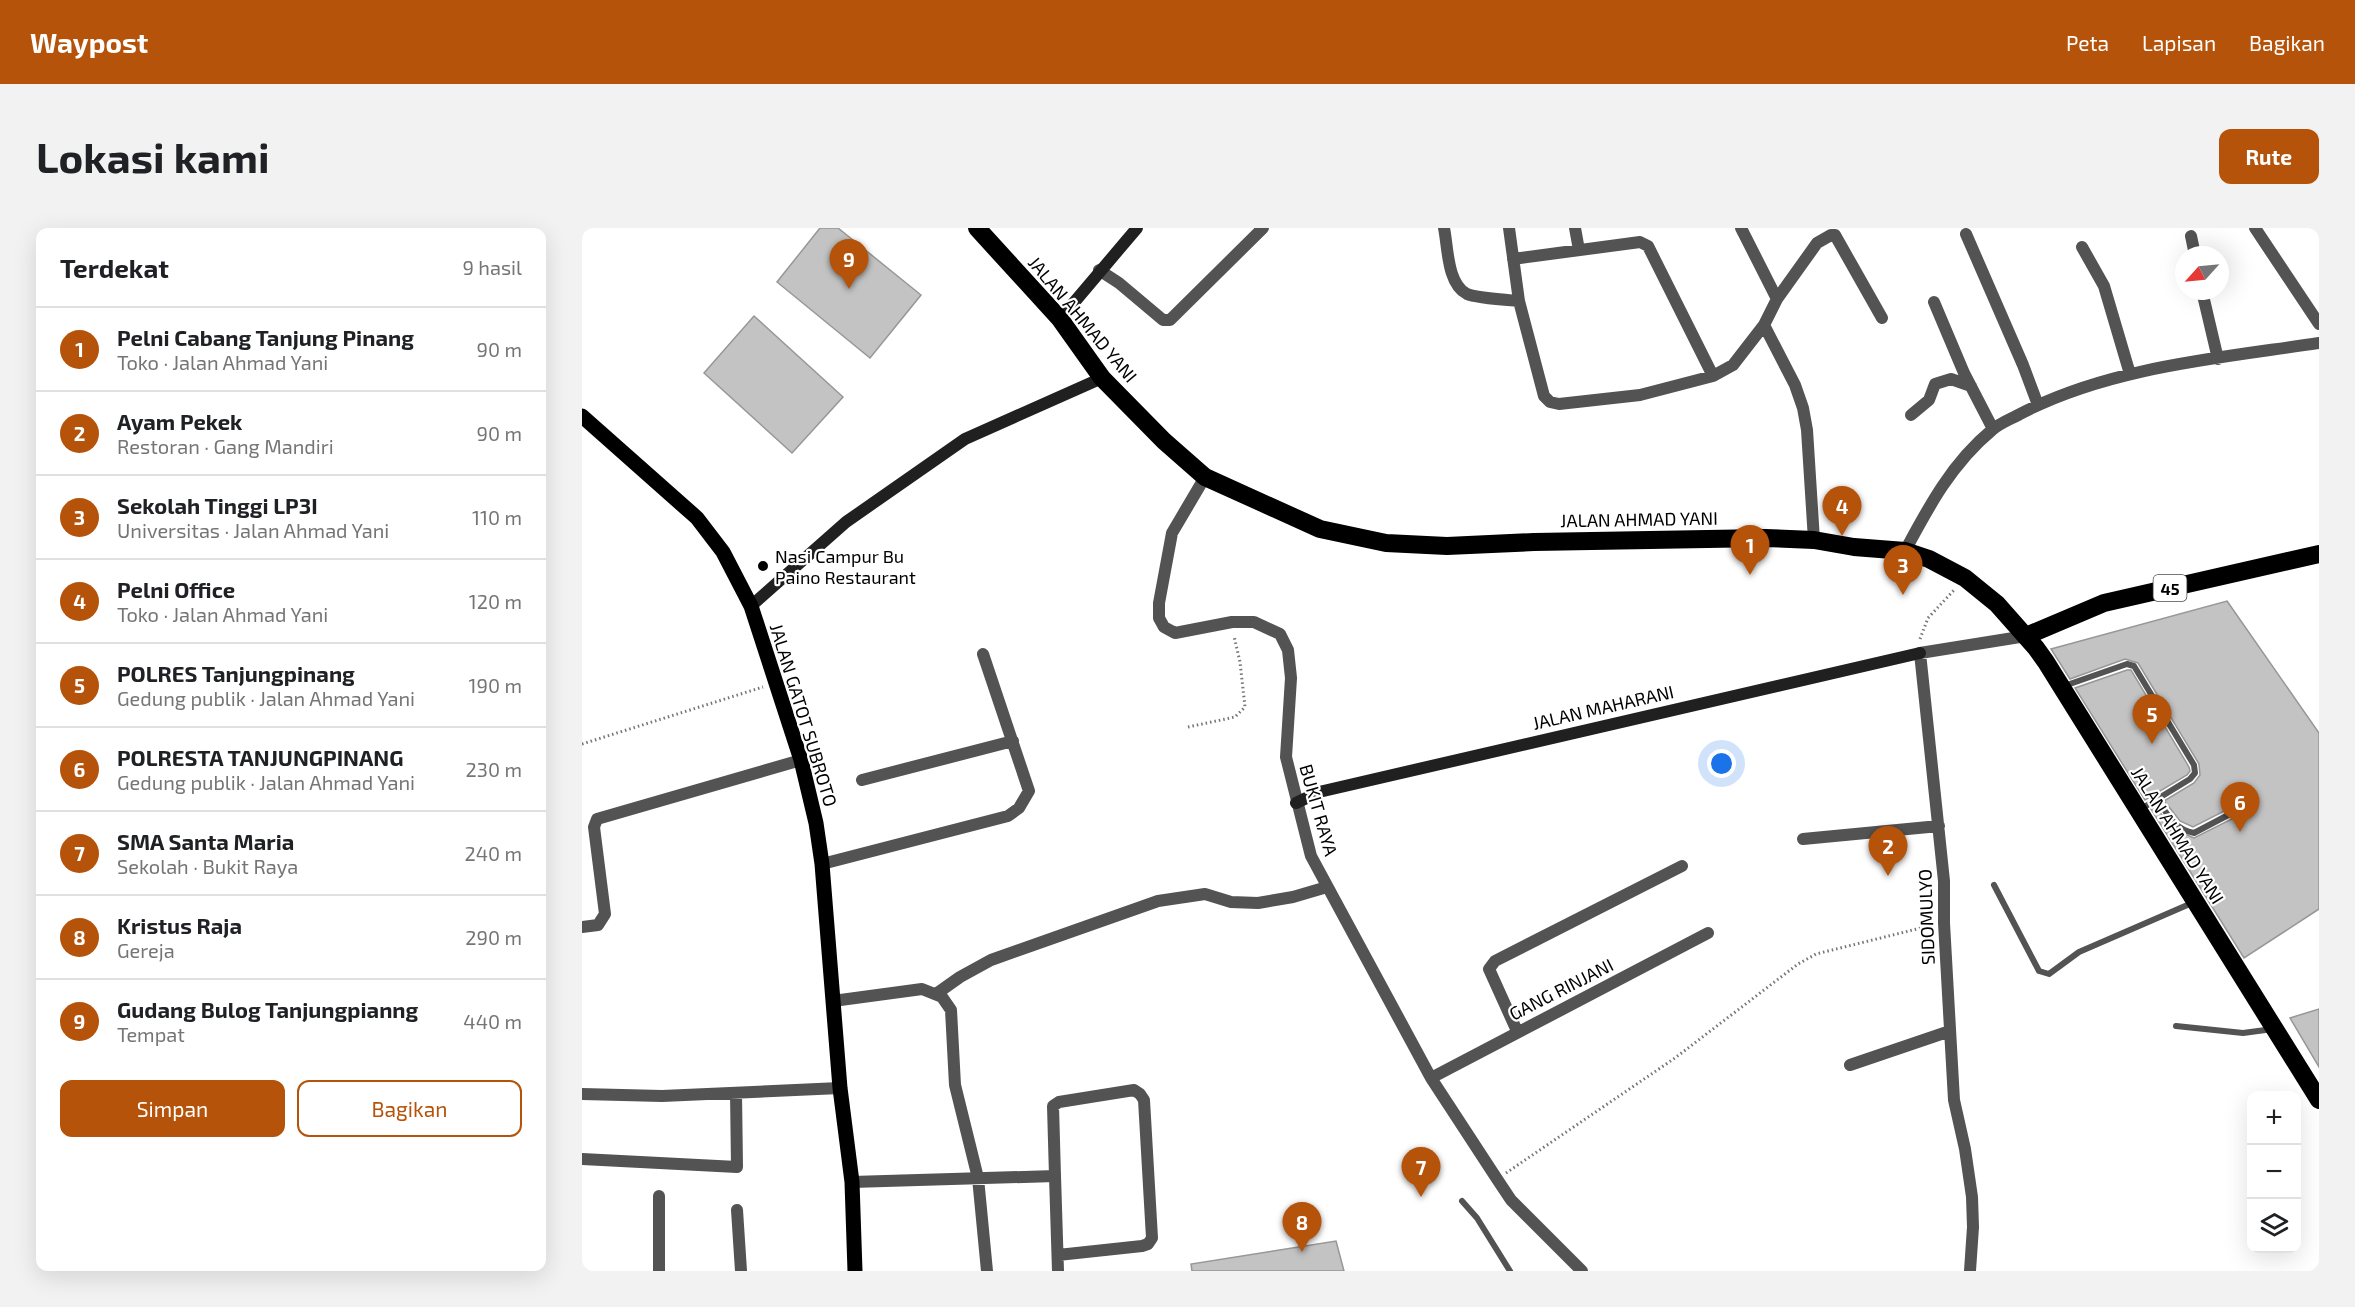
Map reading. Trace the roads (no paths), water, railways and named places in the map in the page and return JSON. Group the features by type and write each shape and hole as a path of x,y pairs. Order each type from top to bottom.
{"highway":[{"name":"JALAN AHMAD YANI","path":"977,228 1060,319 1102,378 1164,441 1205,477 1320,529 1386,543 1447,546 1765,538 1814,540 1854,548 1905,550 1929,559 1965,578 1997,604 2026,636 2061,687 2319,1100"},
{"name":"45","path":"2026,636 2104,603 2319,554"}],"main road":[{"name":"JALAN GATOT SUBROTO","path":"582,416 697,518 723,552 751,606 801,760 816,823 822,864 840,1088 852,1182 855,1271"}],"street":[{"path":"1060,319 1099,270 1137,228"},
{"path":"1099,270 1119,283 1163,320 1170,320 1263,228"},
{"path":"1444,228 1452,272 1457,284 1467,294 1519,301"},
{"path":"1509,228 1519,301 1544,396 1550,402 1559,404 1640,395 1713,376 1732,365 1764,325 1777,300 1817,243 1831,235 1834,236 1882,318"},
{"path":"1575,228 1579,250"},
{"path":"1741,228 1777,300"},
{"path":"2255,228 2319,324"},
{"path":"1966,234 2038,405"},
{"path":"2191,236 2193,246"},
{"path":"1514,260 1640,242 1648,246 1713,376"},
{"path":"2082,247 2104,286 2130,374"},
{"path":"2204,300 2218,359"},
{"path":"1934,302 1971,386 1993,429"},
{"path":"1764,325 1795,386 1803,408 1814,540"},
{"path":"1905,550 1938,490 1954,469 1993,429 2038,405 2072,391 2130,374 2319,343"},
{"path":"751,606 846,522 964,439 1102,378"},
{"path":"1911,416 1929,400 1935,384 1951,379 1971,386"},
{"name":"BUKIT RAYA","path":"1205,477 1172,533 1159,603 1159,618 1164,627 1175,633 1232,622 1254,622 1280,634 1288,650 1292,678 1286,757 1311,856 1431,1078 1511,1200 1582,1271"},
{"path":"1920,653 2026,636"},
{"name":"JALAN MAHARANI","path":"1296,803 1319,792 1920,653"},
{"name":"SIDOMULYO","path":"1920,653 1944,881 1944,923 1954,1100 1965,1149 1972,1197 1973,1227 1970,1271"},
{"path":"822,864 1008,816 1019,808 1029,791 983,654"},
{"path":"862,780 1013,741"},
{"path":"582,927 598,925 605,914 594,827 597,819 801,760"},
{"path":"1803,839 1939,826"},
{"path":"1517,1031 1492,981 1489,969 1495,961 1682,866"},
{"path":"936,994 960,977 991,960 1158,901 1205,894 1231,902 1258,903 1293,897 1327,887"},
{"name":"GANG RINJANI","path":"1431,1078 1708,933"},
{"path":"833,1000 922,989 942,997 951,1010 955,1085 978,1178 987,1271"},
{"path":"1850,1065 1950,1031"},
{"path":"582,1094 663,1096 840,1088"},
{"path":"1058,1255 1142,1246 1148,1244 1152,1238 1144,1100 1134,1090 1067,1101 1053,1106 1058,1271"},
{"path":"582,1159 737,1167 736,1093"},
{"path":"852,1182 1055,1176"},
{"path":"659,1196 659,1271"},
{"path":"737,1210 741,1271"}],"lane":[{"path":"2061,687 2127,664 2133,666 2194,765 2194,773 2190,779 2138,810"},
{"path":"2157,799 2179,829 2187,832 2194,833 2232,813"},
{"path":"1994,885 2039,971 2049,974 2079,952 2195,902"},
{"path":"2176,1026 2243,1033 2274,1029"},
{"path":"1462,1201 1477,1218 1510,1271"}],"place":[{"name":"Gudang Bulog Tanjungpianng","path":"849,289"},
{"name":"Pelni Office","path":"1842,536"},
{"name":"Nasi Campur Bu Paino Restaurant","path":"763,566"},
{"name":"Pelni Cabang Tanjung Pinang","path":"1750,575"},
{"name":"Sekolah Tinggi LP3I","path":"1903,595"},
{"name":"POLRES Tanjungpinang","path":"2152,744"},
{"name":"POLRESTA TANJUNGPINANG","path":"2240,832"},
{"name":"Ayam Pekek","path":"1888,876"},
{"name":"SMA Santa Maria","path":"1421,1197"},
{"name":"Kristus Raja","path":"1302,1252"}]}
